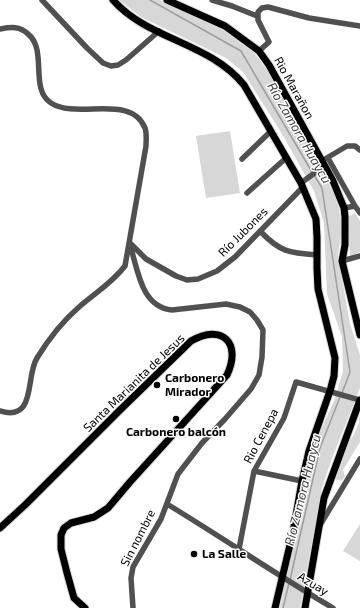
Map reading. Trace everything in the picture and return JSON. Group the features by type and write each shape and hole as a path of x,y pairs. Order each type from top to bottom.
{"main road":[{"path":"113,0 122,10 137,20 212,58 236,75 244,85 302,185 316,219 318,289 335,358 333,392 309,450 302,481 285,580 275,608"},
{"name":"Rio Marañon","path":"167,0 225,26 259,51 269,65 324,162 344,208"},
{"path":"344,208 346,217 345,245 342,260 360,333"},
{"name":"Santa Marianita de Jesus","path":"0,528 191,341 206,334 214,334 222,336 229,342 232,348 233,358 227,375 135,476 108,508 94,517 71,523 64,528 61,535 62,555 74,598 85,608"},
{"path":"305,608 324,498 358,400"}],"street":[{"path":"42,0 102,63 111,66 118,65 126,60 159,31"},
{"path":"212,0 257,16"},
{"path":"259,51 269,42 257,16 262,8 268,7 309,18 360,26"},
{"path":"0,29 11,27 23,29 34,39 38,53 41,88 43,94 50,103 63,108 127,110 138,116 145,129 146,146 125,266 114,279 78,307 53,335 36,360 31,374 30,390 26,404 18,412 8,413 0,411"},
{"path":"242,159 271,132"},
{"path":"357,144 360,150"},
{"name":"Río Jubones","path":"129,243 146,259 176,276 187,280 198,279 217,271 226,265 260,231 324,162 347,146 357,144"},
{"path":"246,193 286,158"},
{"path":"324,162 360,213"},
{"path":"344,208 355,206"},
{"path":"260,231 277,246 285,250 298,254 317,256"},
{"name":"Sin nombre","path":"129,243 143,288 149,298 156,305 163,309 172,310 226,304 240,307 250,312 257,320 262,330 262,357 256,380 225,419 183,465 178,474 161,519 136,560 131,572 133,608"},
{"path":"342,260 360,256"},
{"name":"Rio Cenepa","path":"239,549 254,471 284,418 296,382 333,392"},
{"path":"333,392 358,400"},
{"path":"320,525 360,458"},
{"path":"254,471 302,481"},
{"name":"Azuay","path":"167,504 285,580 333,608"}],"shaded area":[{"path":"119,0 160,0 218,26 255,54 281,89 338,202 342,229 338,255 350,324 360,355 360,388 322,488 300,608 280,608 315,442 334,401 343,371 342,337 327,294 324,223 314,191 282,134 243,72 226,58 141,17"},
{"path":"230,131 240,193 206,198 196,136"},
{"path":"355,213 360,221 360,252 350,256 348,217"},
{"path":"360,411 360,442 343,470 345,476 342,481 334,479 347,444 353,436 359,423"},
{"path":"360,524 360,561 343,551"}],"waterway":[{"name":"Río Zamora Huaycu","path":"150,0 241,51 312,172"},
{"name":"Río Zamora Huaycu","path":"314,175 322,188 350,372 342,393"},
{"name":"Río Zamora Huaycu","path":"290,580 320,448 340,397"},
{"name":"Río Zamora Huaycu","path":"283,608 289,583"}],"place":[{"name":"Carbonero Mirador","path":"157,385"},
{"name":"Carbonero balcón","path":"176,419"},
{"name":"La Salle","path":"194,554"}]}
